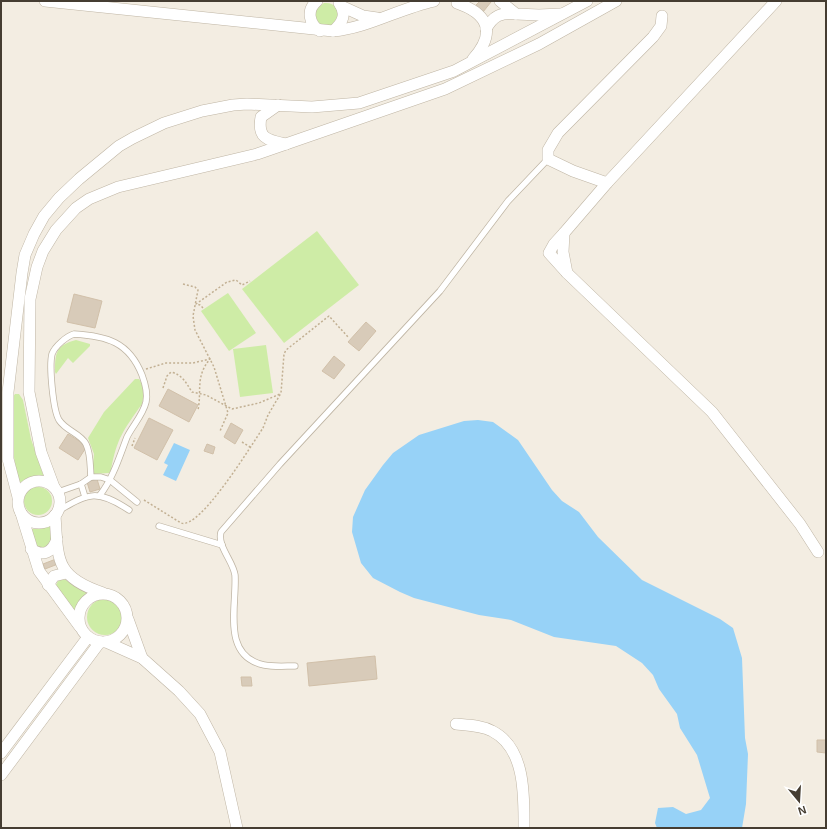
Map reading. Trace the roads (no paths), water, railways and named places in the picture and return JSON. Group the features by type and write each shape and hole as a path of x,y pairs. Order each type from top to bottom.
{"street":[{"path":"45,1 286,26 320,31 341,30 380,18 420,2 434,1"},
{"path":"317,1 313,5 310,13 313,24 320,31"},
{"path":"500,1 516,14"},
{"path":"237,828 224,764 209,728 200,714 179,691 142,658 103,642 85,632 48,585 39,570 19,508 18,497 8,459 4,394 25,255 44,216 59,198 79,179 119,146 164,123 202,111 226,106 247,104 312,106 359,104 454,71 587,1"},
{"path":"142,658 121,601 111,595 79,584 66,573 58,554 56,513 60,501 41,452 29,392 29,323 32,285 44,251 56,230 76,208 89,199 118,186 258,154 444,89 539,44 616,1"},
{"path":"776,1 607,183 554,244 549,253 712,412 800,524 818,552"},
{"path":"459,2 478,12 485,23 485,42 482,49 470,63"},
{"path":"339,3 363,16 380,18"},
{"path":"333,31 343,19 339,3"},
{"path":"486,29 496,16 507,12 539,15 564,14"},
{"path":"286,26 310,13"},
{"path":"607,183 572,171 548,159 548,150 558,133 653,37 661,26 662,16"},
{"path":"279,105 268,110 261,117 259,127 262,134 268,140 287,144"},
{"path":"4,394 22,389 29,392"},
{"path":"1,449 8,459"},
{"path":"18,497 24,487 33,482 44,481 56,489"},
{"path":"21,513 30,521 40,522 46,521 56,513"},
{"path":"31,548 40,554 48,552 54,547 57,539"},
{"path":"48,585 54,576 66,573"},
{"path":"85,632 79,617 82,606 95,595 106,594"},
{"path":"1,775 103,642 112,641 122,634 128,618"},
{"path":"1,753 85,632"},
{"path":"456,724 473,725 492,731 503,740 512,751 521,773 523,785 524,828"}],"lane":[{"path":"295,666 264,665 246,658 238,648 233,623 235,575 222,545 221,532 280,464 440,291 508,201 548,159"},
{"path":"90,477 89,452 85,442 62,425 57,416 52,370 53,352 72,334 104,338 118,343 125,349 139,368 144,381 146,400 144,408 129,434 110,480 100,495"},
{"path":"56,489 81,484 90,477 101,477 110,480 137,502"},
{"path":"81,484 85,497"},
{"path":"56,513 85,497 100,495 110,498 128,510"},
{"path":"159,526 222,545"}],"water":[{"path":"478,420 493,422 518,440 552,490 562,501 579,512 598,537 642,580 720,619 733,628 742,658 745,738 748,754 746,804 742,828 657,828 655,823 658,808 673,807 686,814 701,810 710,798 697,755 680,728 677,714 659,689 653,675 642,663 616,646 554,637 511,620 479,615 414,598 373,578 361,563 352,532 353,517 365,490 383,465 393,453 419,435 464,421"},
{"path":"174,443 190,450 176,481 163,475 168,465 164,463"}]}
